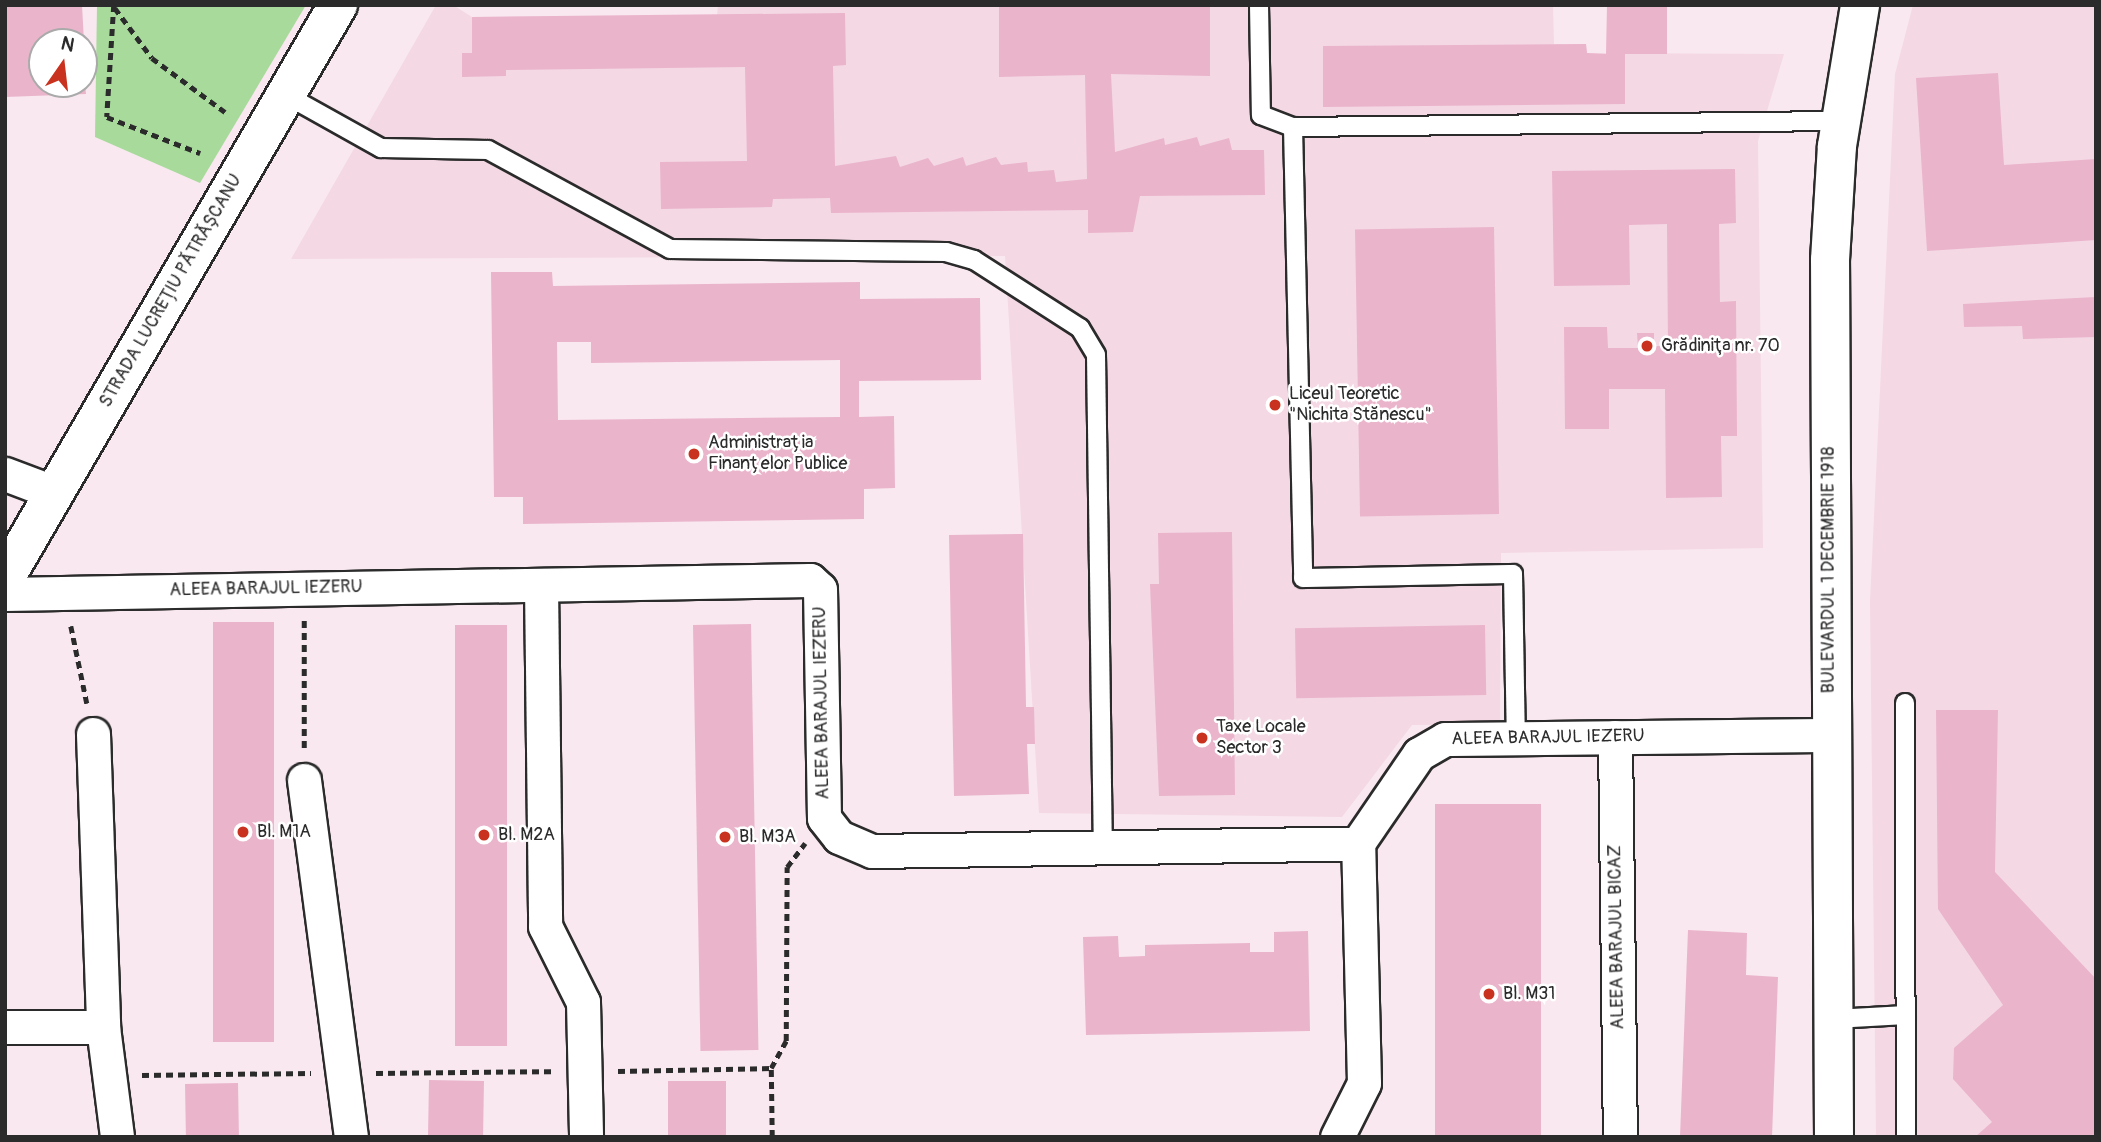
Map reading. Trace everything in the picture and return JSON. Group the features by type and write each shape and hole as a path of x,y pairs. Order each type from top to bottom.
{"main road":[{"name":"STRADA LUCREȚIU PĂTRĂȘCANU","path":"5,578 338,5"},
{"name":"BULEVARDUL 1 DECEMBRIE 1918","path":"1834,1137 1829,735 1830,260 1840,121 1860,5"}],"street":[{"path":"5,474 53,492"},
{"name":"ALEEA BARAJUL IEZERU","path":"5,594 541,585 818,584 824,818 839,837 872,851 1358,843 1429,746 1445,739 1829,735"},
{"path":"541,585 545,926 583,1002 586,1137"},
{"path":"93,734 103,1027 117,1137"},
{"name":"ALEEA BARAJUL BICAZ","path":"1615,737 1620,1137"},
{"path":"304,780 351,1137"},
{"path":"1337,1137 1364,1083 1358,843"},
{"path":"5,1027 103,1027"}],"lane":[{"path":"1259,5 1261,115 1293,127 1840,121"},
{"path":"286,95 381,148 488,150 670,249 946,252 974,260 1080,328 1096,355 1103,847"},
{"path":"1293,127 1303,578 1513,574 1516,738"},
{"path":"1905,703 1906,1137"},
{"path":"1834,1019 1906,1015"}],"path":[{"path":"114,6 152,58 225,112"},
{"path":"114,6 107,117 201,153"},
{"path":"304,589 304,780"},
{"path":"72,593 70,621 93,734"},
{"path":"772,1137 771,1068 786,1041 787,867 824,818"},
{"path":"111,1075 771,1068"}],"shaded area":[{"name":"Liceul Teoretic \"Nichita Stănescu\"","path":"436,5 453,5 472,17 717,16 718,5 1553,5 1554,44 1586,44 1587,53 1784,54 1758,141 1763,548 1501,553 1500,724 1412,725 1342,817 1039,813 1005,256 291,259"},
{"path":"1913,5 2096,5 2096,1137 1876,1137 1870,601 1895,74"}],"green space":[{"path":"97,5 306,5 200,183 95,137 96,98 98,98"}],"building":[{"path":"5,5 82,5 83,28 28,28 28,96 5,97"},
{"path":"999,5 1210,5 1210,76 1111,74 1115,152 1164,138 1165,145 1197,137 1200,146 1229,138 1232,150 1264,150 1265,195 1140,196 1133,232 1088,233 1088,210 831,213 830,198 773,199 772,207 661,209 660,162 747,161 745,67 506,70 506,76 462,77 462,53 472,53 472,17 845,13 846,65 833,66 835,166 896,156 900,167 928,158 934,166 963,157 966,166 996,157 1001,165 1027,162 1028,172 1054,170 1056,182 1087,179 1085,75 999,77"},
{"path":"1607,5 1667,5 1667,54 1625,54 1625,104 1323,107 1323,46 1586,44 1587,53 1606,54"},
{"path":"1998,73 2004,165 2096,159 2096,240 1927,251 1916,78"},
{"path":"1735,169 1736,223 1719,224 1720,302 1736,301 1737,436 1721,436 1722,497 1666,498 1665,389 1609,389 1609,429 1565,429 1564,327 1607,327 1608,348 1638,348 1637,333 1654,333 1654,346 1668,346 1667,224 1629,225 1630,285 1554,286 1552,171"},
{"path":"1494,227 1499,514 1360,516 1355,229"},
{"path":"491,272 552,272 553,286 860,282 860,299 980,298 981,380 859,381 859,417 894,416 895,488 864,489 864,519 523,524 523,497 494,497","holes":["557,342 591,342 591,363 840,360 840,417 558,420"]},
{"path":"2096,297 2096,337 2023,339 2022,326 1964,327 1963,304"},
{"path":"1232,532 1235,795 1159,796 1150,584 1159,584 1158,533"},
{"path":"1023,534 1026,707 1034,707 1035,744 1027,744 1029,794 954,796 949,535"},
{"name":"Bl. M1A","path":"213,622 274,622 274,1042 213,1042"},
{"name":"Bl. M3A","path":"751,624 758,1050 700,1051 693,625"},
{"name":"Bl. M2A","path":"455,625 507,625 507,1046 455,1046"},
{"path":"1485,625 1486,695 1296,698 1295,628"},
{"path":"1936,710 1998,710 1995,872 2096,979 2096,1137 1975,1137 1992,1122 1953,1079 1954,1048 2003,1005 1938,909"},
{"name":"Bl. M31","path":"1435,804 1541,804 1541,1137 1435,1137"},
{"path":"1688,930 1747,933 1746,975 1778,977 1772,1137 1680,1137"},
{"path":"1308,931 1310,1031 1086,1035 1083,937 1118,936 1119,957 1145,956 1145,945 1250,943 1250,952 1274,952 1274,932"},
{"path":"429,1080 484,1081 483,1137 428,1137"},
{"path":"668,1081 726,1081 726,1137 668,1137"},
{"path":"238,1083 239,1137 186,1137 185,1084"}],"place":[{"name":"Grădiniţa nr. 70","path":"1647,346"},
{"name":"Liceul Teoretic \"Nichita Stănescu\"","path":"1275,405"},
{"name":"Administrația Finanțelor Publice","path":"694,454"},
{"name":"Taxe Locale Sector 3","path":"1202,738"},
{"name":"Bl. M1A","path":"243,832"},
{"name":"Bl. M2A","path":"484,835"},
{"name":"Bl. M3A","path":"725,837"},
{"name":"Bl. M31","path":"1489,994"}]}
